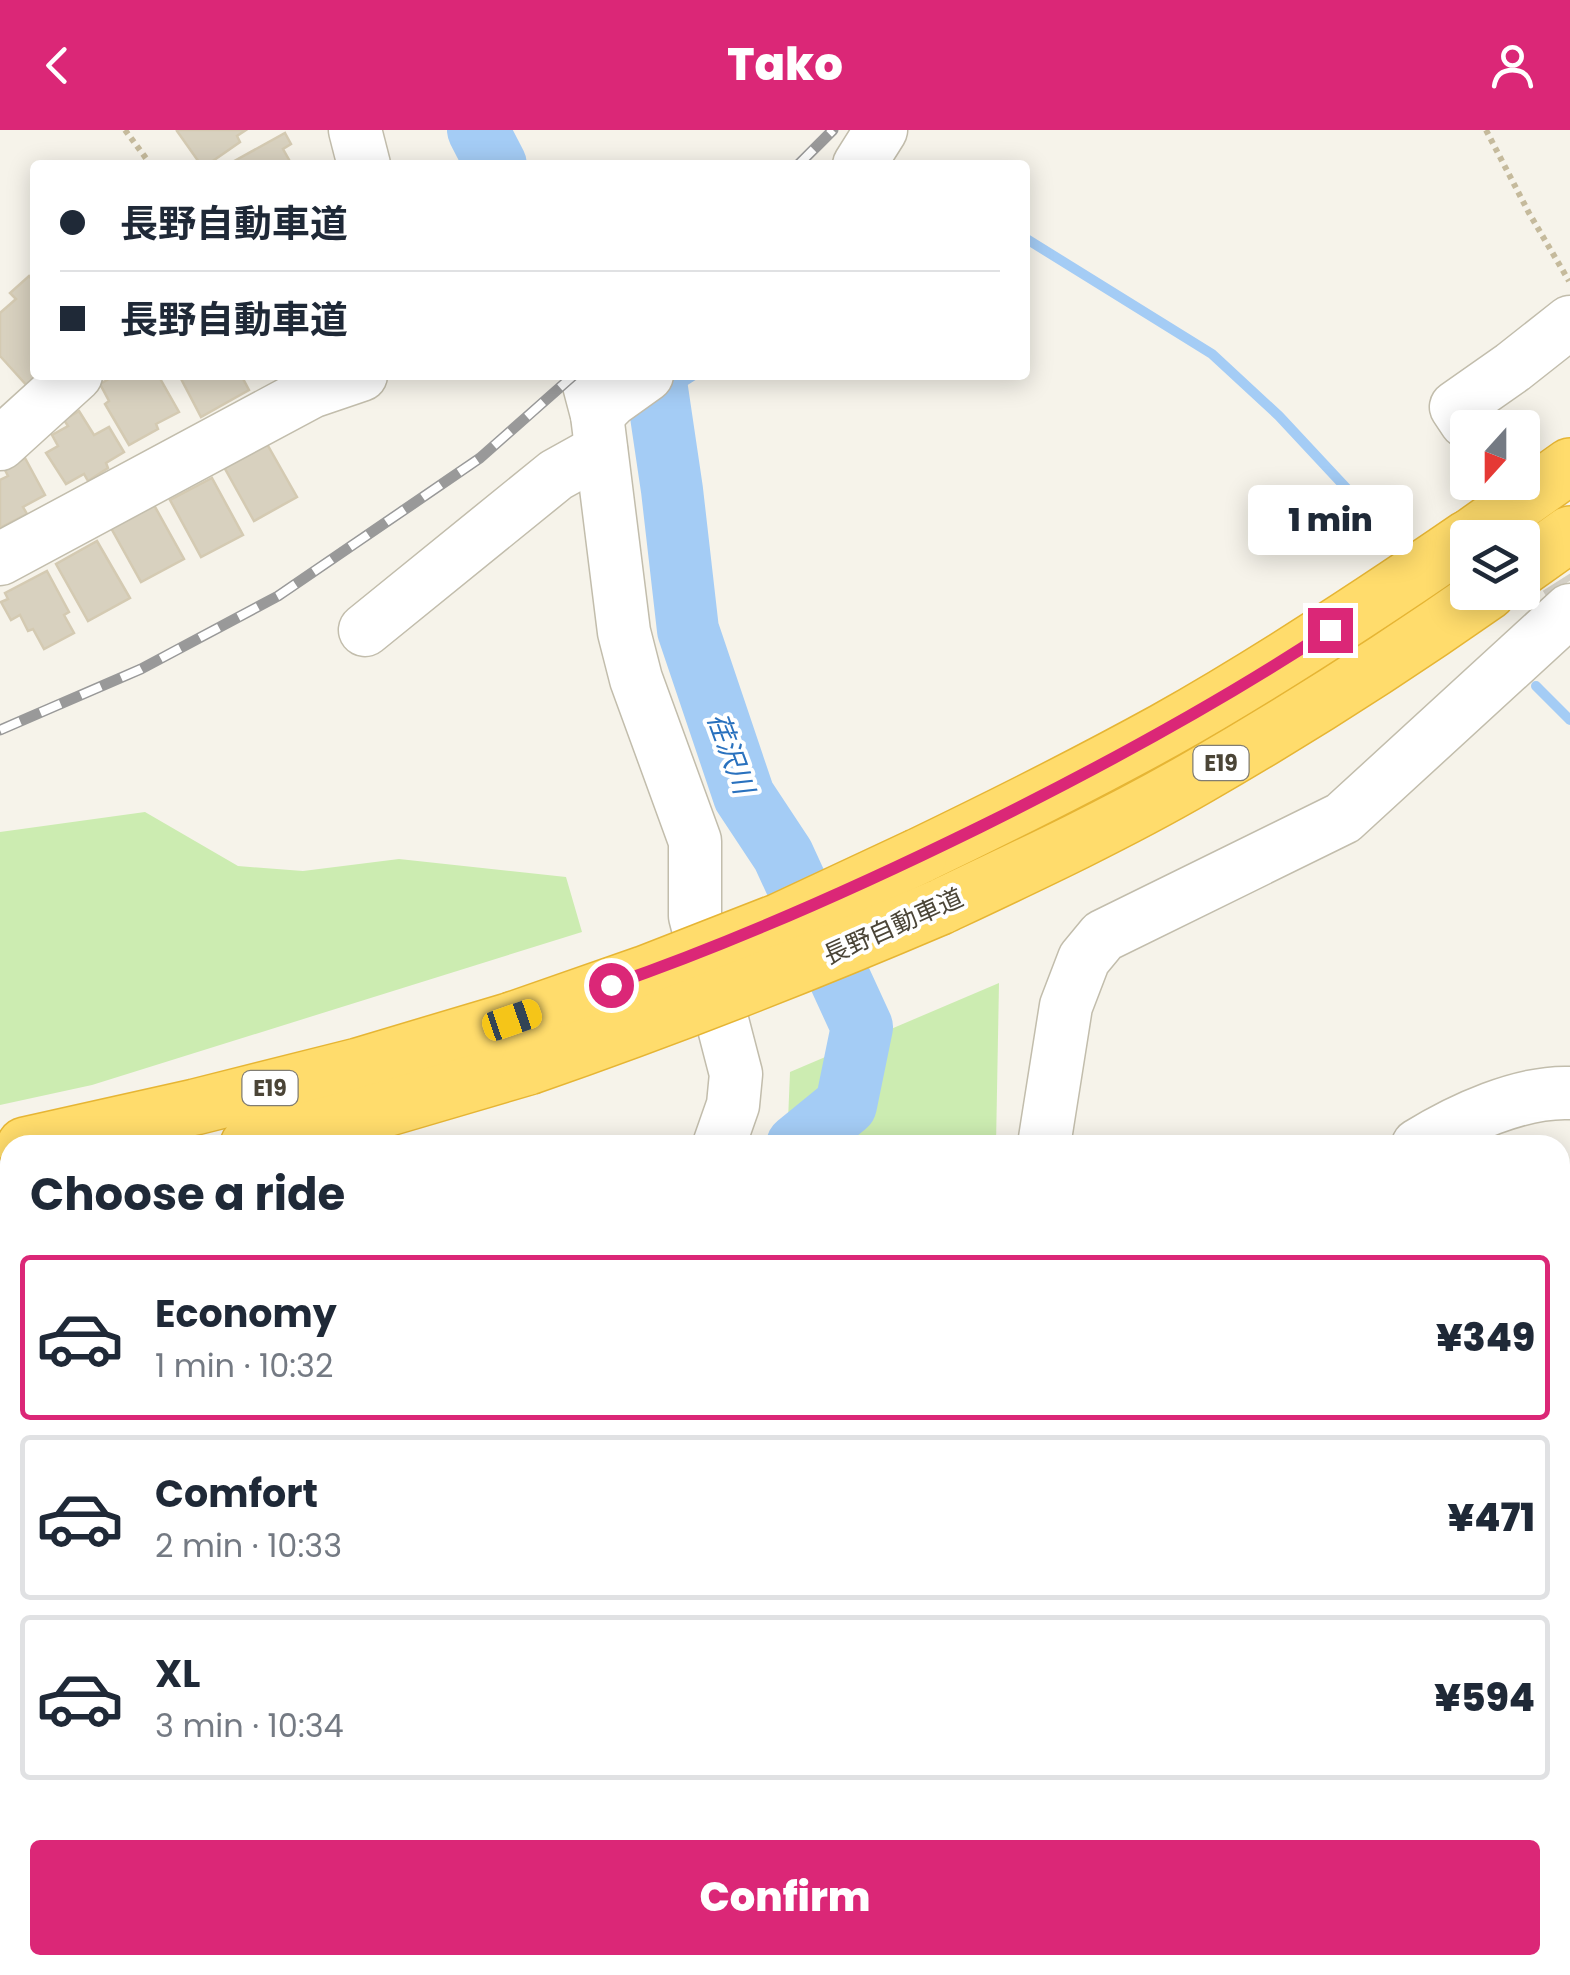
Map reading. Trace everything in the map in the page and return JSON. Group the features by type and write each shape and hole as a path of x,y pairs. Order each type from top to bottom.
{"highway":[{"name":"長野自動車道","path":"1494,520 1570,466"},
{"name":"長野自動車道","path":"287,1135 368,1114 520,1043 644,974 780,920 1040,797 1166,730 1297,652 1450,550"},
{"name":"長野自動車道","path":"70,1135 340,1071 657,1022 803,966 1065,848 1196,778 1324,702 1461,610"}],"street":[{"path":"355,130 363,160"},
{"path":"1458,410 1456,407 1570,322"},
{"path":"0,444 70,380"},
{"path":"0,559 311,392 346,380"},
{"path":"365,630 556,475 609,404"},
{"path":"609,404 624,632 636,679 695,841 695,916 736,1074 733,1105 722,1135"},
{"path":"1046,1135 1066,1006 1084,959 1103,936 1343,818 1560,576"},
{"path":"1434,1135 1490,1110 1549,1092 1570,1093"}],"path":[{"path":"126,130 147,160"},
{"path":"1486,130 1528,213 1570,282"}],"green space":[{"path":"145,812 238,866 303,871 399,859 566,877 582,932 92,1085 0,1105 0,832"},
{"path":"999,983 996,1135 787,1135 790,1072"}],"building":[{"path":"246,130 237,136 240,142 214,160 197,160 177,131"},
{"path":"285,133 291,144 283,149 289,160 236,160"},
{"path":"30,277 30,380 38,380 29,388 0,356 0,313 16,299 10,293"},
{"path":"107,380 161,380 179,412 129,445 105,404 109,401 100,384"},
{"path":"182,380 244,380 249,390 201,417"},
{"path":"79,411 94,435 109,427 124,452 88,481 84,474 66,484 46,453 58,446 52,435 68,426 64,420"},
{"path":"267,444 297,497 254,521 224,467"},
{"path":"25,458 45,495 23,507 27,514 0,528 0,480 8,476 5,470"},
{"path":"212,478 243,535 201,557 170,500"},
{"path":"154,505 184,559 141,582 111,528"},
{"path":"97,541 130,598 88,621 56,564"},
{"path":"47,571 69,612 64,615 74,633 44,649 33,629 28,631 20,615 11,620 1,602 8,599 5,593"}],"waterway":[{"name":"荏沢川","path":"478,130 493,160"},
{"path":"1030,241 1212,354 1279,416 1362,505"},
{"name":"荏沢川","path":"656,380 688,630 744,796 783,855 862,1027 846,1105 809,1135"},
{"path":"659,391 686,380"},
{"path":"1536,686 1570,720"}],"tunnel":[{"path":"1523,511 1568,582"}],"railway":[{"path":"803,160 833,130"},
{"path":"0,730 141,669 278,596 480,458 568,380"}],"route":[{"path":"611,985 780,920 1010,812 1166,730 1330,630"}]}
